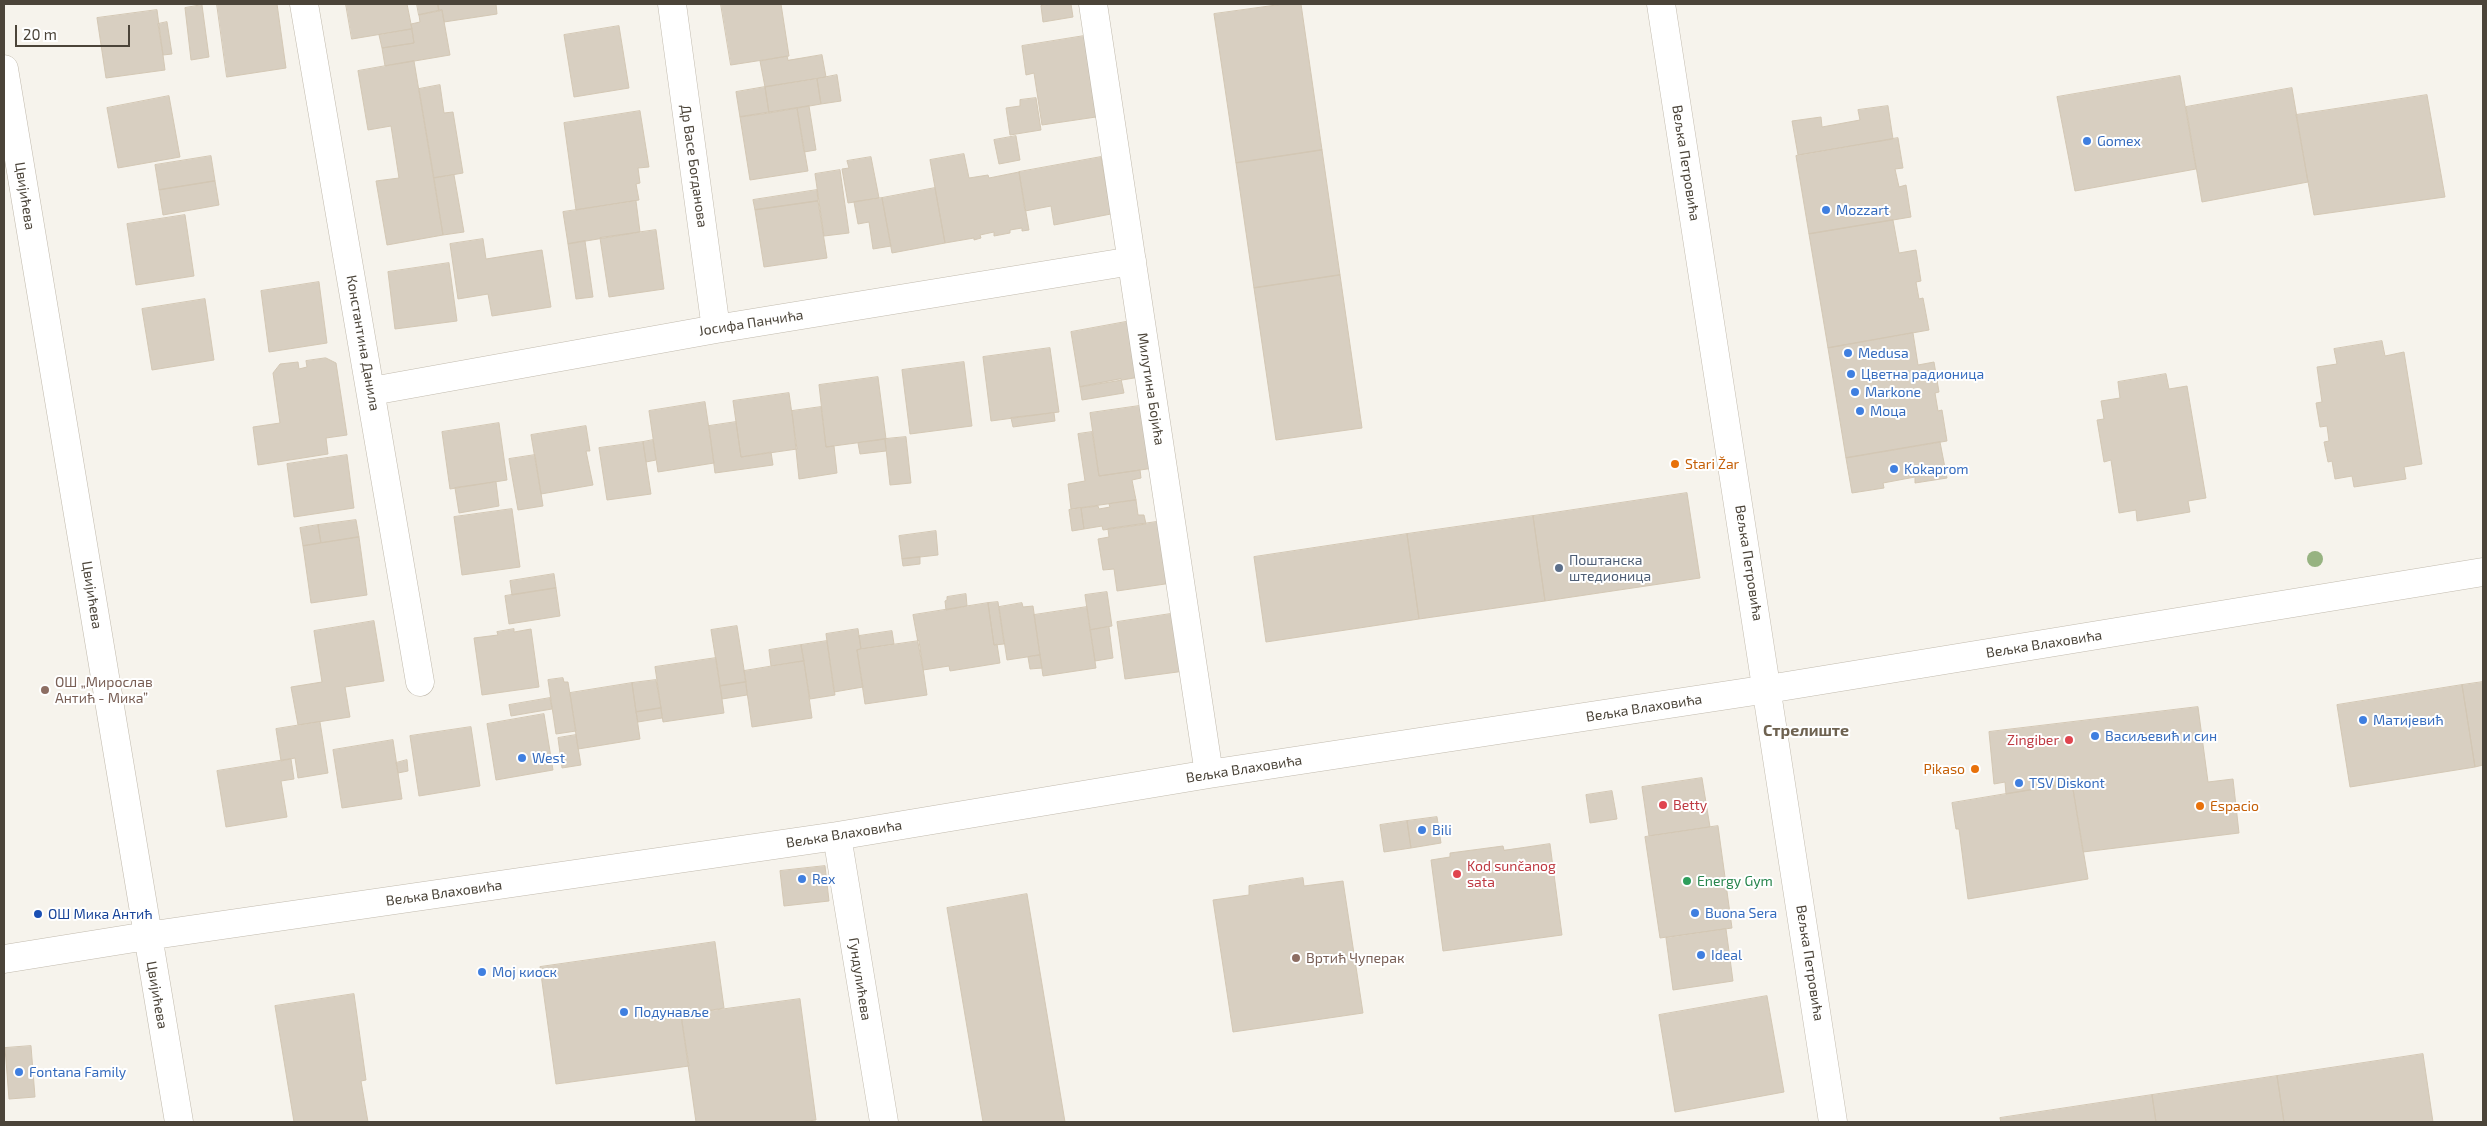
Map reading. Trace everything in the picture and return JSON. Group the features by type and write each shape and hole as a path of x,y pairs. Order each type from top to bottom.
{"street":[{"name":"Константина Данила","path":"304,4 372,391 420,682"},
{"name":"Др Васе Богданова","path":"672,4 716,328"},
{"name":"Милутина Бојића","path":"1093,4 1209,774"},
{"name":"Вељка Петровића","path":"1661,4 1834,1122"},
{"name":"Цвијићева","path":"4,69 179,1122"},
{"name":"Јосифа Панчића","path":"372,391 716,328 1132,261"},
{"name":"Вељка Влаховића","path":"4,960 147,936 838,836 1209,774 1768,690 2483,572"},
{"name":"Гундулићева","path":"838,836 884,1122"}],"building":[{"path":"217,4 277,4 286,68 227,77"},
{"path":"346,4 407,4 412,29 352,39"},
{"path":"417,4 438,4 439,11 419,15"},
{"path":"438,4 496,4 497,14 444,22 442,10 439,11"},
{"path":"721,4 781,4 789,56 731,65"},
{"path":"1071,4 1073,17 1043,22 1041,6"},
{"path":"1284,4 1301,4 1322,150 1236,163 1214,14"},
{"path":"202,5 209,57 191,60 185,8"},
{"path":"157,10 165,70 106,78 97,18"},
{"path":"442,10 450,55 385,66 382,48 414,43 411,24 420,22 419,15"},
{"path":"167,22 172,54 163,55 158,24"},
{"path":"619,26 629,88 574,97 564,35"},
{"path":"412,29 414,43 382,48 379,35"},
{"path":"1084,36 1096,117 1042,125 1034,73 1026,75 1022,46"},
{"path":"822,55 826,77 765,87 760,61 787,56 788,60"},
{"path":"414,61 443,235 387,245 376,181 399,178 391,126 368,130 358,71"},
{"path":"837,75 841,101 821,104 817,79"},
{"path":"2180,76 2196,169 2075,191 2057,97"},
{"path":"817,79 821,104 769,113 765,87"},
{"path":"440,85 444,113 453,112 463,173 434,178 419,89"},
{"path":"765,87 769,113 740,117 736,92"},
{"path":"2292,88 2308,182 2202,202 2186,107"},
{"path":"2427,95 2445,197 2314,215 2296,115"},
{"path":"169,96 180,157 118,168 107,108"},
{"path":"1036,98 1041,130 1010,135 1006,108 1020,106 1020,100"},
{"path":"809,106 816,150 804,152 797,108"},
{"path":"1888,106 1893,139 1798,155 1792,121 1821,117 1822,127 1860,120 1858,110"},
{"path":"797,108 808,171 750,180 740,117"},
{"path":"640,111 649,167 638,168 640,183 636,184 639,200 576,210 564,123"},
{"path":"1016,136 1020,160 999,164 994,140"},
{"path":"1898,138 1903,168 1895,169 1899,187 1906,185 1911,217 1809,234 1796,156"},
{"path":"1322,150 1340,275 1254,288 1236,163"},
{"path":"964,154 969,178 988,175 989,178 1019,172 1029,230 1022,231 1022,228 1010,230 1010,233 994,236 994,232 980,235 981,238 974,240 974,238 945,243 930,160"},
{"path":"211,156 215,181 159,190 155,165"},
{"path":"871,157 879,198 848,203 842,169 849,168 847,161"},
{"path":"1101,157 1111,214 1054,225 1051,206 1025,211 1019,172"},
{"path":"840,170 849,233 824,236 815,174"},
{"path":"454,175 464,232 443,235 434,178"},
{"path":"215,181 219,205 163,215 159,190"},
{"path":"935,188 945,243 892,253 882,198"},
{"path":"817,190 818,201 755,210 753,200"},
{"path":"882,198 891,246 873,249 869,222 858,224 854,202"},
{"path":"636,201 640,232 568,244 563,212"},
{"path":"818,201 827,258 764,267 755,210"},
{"path":"185,215 194,276 136,285 127,224"},
{"path":"1893,220 1899,253 1916,250 1921,281 1916,282 1919,299 1923,298 1929,330 1828,348 1809,234"},
{"path":"656,230 664,289 609,297 600,238"},
{"path":"483,239 486,259 542,250 551,307 492,316 488,294 458,299 450,244"},
{"path":"585,241 593,297 576,299 568,244"},
{"path":"449,263 457,321 395,329 388,272"},
{"path":"1340,275 1362,428 1276,440 1254,288"},
{"path":"319,282 327,343 269,352 261,291"},
{"path":"205,299 214,360 152,370 142,309"},
{"path":"1131,321 1140,377 1080,387 1071,332"},
{"path":"1913,333 1918,365 1934,362 1939,392 1935,393 1938,411 1942,410 1947,441 1846,458 1828,348"},
{"path":"2382,341 2385,356 2404,352 2422,464 2404,467 2406,479 2354,487 2352,476 2335,479 2332,461 2328,462 2324,442 2329,441 2327,426 2320,427 2316,403 2322,402 2317,367 2337,364 2334,349"},
{"path":"1050,348 1059,412 991,421 983,357"},
{"path":"326,358 336,363 347,435 326,438 328,454 258,465 253,427 280,423 273,373 280,364 298,362 299,369 307,367 306,361"},
{"path":"964,362 972,426 910,434 902,370"},
{"path":"2166,374 2169,389 2187,386 2206,498 2188,501 2190,512 2137,521 2136,510 2119,513 2111,460 2104,462 2097,420 2104,419 2101,401 2120,398 2118,382"},
{"path":"878,377 886,439 826,447 819,385"},
{"path":"1121,379 1124,393 1082,400 1080,387"},
{"path":"789,393 797,449 741,457 733,401"},
{"path":"705,402 714,463 658,472 649,411"},
{"path":"1146,405 1154,468 1099,476 1090,413"},
{"path":"821,407 826,447 834,446 837,473 799,479 792,411"},
{"path":"1054,413 1055,421 1013,427 1011,418"},
{"path":"736,422 741,457 771,452 773,465 715,473 709,426"},
{"path":"499,423 507,480 450,489 442,432"},
{"path":"586,426 590,451 586,451 593,485 541,494 531,435"},
{"path":"1092,432 1099,476 1140,470 1141,478 1132,480 1136,500 1071,509 1068,484 1085,481 1078,434"},
{"path":"906,437 911,483 890,485 885,439"},
{"path":"885,439 886,451 860,454 858,443"},
{"path":"653,440 656,460 646,462 643,442"},
{"path":"643,442 651,494 607,500 599,448"},
{"path":"1940,442 1947,478 1915,483 1915,477 1883,483 1884,488 1852,493 1846,458"},
{"path":"347,455 354,508 294,517 287,464"},
{"path":"535,455 543,506 518,510 509,459"},
{"path":"496,482 499,506 459,513 455,488"},
{"path":"1687,493 1700,578 1545,601 1533,516"},
{"path":"1136,500 1138,515 1144,515 1146,524 1103,530 1102,526 1084,529 1081,508 1098,506 1099,509 1110,507 1109,504"},
{"path":"1081,508 1084,529 1072,531 1069,510"},
{"path":"512,509 520,567 462,575 454,517"},
{"path":"1533,516 1545,601 1419,619 1407,534"},
{"path":"356,520 359,537 321,543 318,525"},
{"path":"1163,521 1172,583 1117,591 1114,569 1103,570 1098,539 1109,537 1108,529"},
{"path":"318,525 321,543 303,546 300,528"},
{"path":"936,531 938,555 902,559 899,536"},
{"path":"1407,534 1419,619 1266,642 1254,557"},
{"path":"359,537 367,595 311,603 303,546"},
{"path":"920,557 920,564 903,566 902,559"},
{"path":"554,574 556,588 512,595 510,581"},
{"path":"556,588 560,616 509,624 505,596"},
{"path":"1107,592 1112,626 1090,630 1085,595"},
{"path":"966,594 967,606 946,610 945,601 947,597"},
{"path":"998,602 1004,644 994,645 988,603"},
{"path":"988,603 994,645 997,644 1000,663 950,671 949,666 923,670 913,615"},
{"path":"1022,603 1023,607 1033,606 1040,655 1007,660 999,607"},
{"path":"1087,607 1096,668 1043,676 1034,615"},
{"path":"1177,613 1185,671 1125,679 1117,622"},
{"path":"374,621 384,681 345,687 350,717 298,725 291,687 322,682 314,631"},
{"path":"737,626 746,682 720,686 711,630"},
{"path":"1109,627 1113,658 1095,661 1090,630"},
{"path":"514,629 514,632 531,629 539,687 482,695 474,638 498,635 497,632"},
{"path":"858,629 861,649 857,650 863,687 834,692 826,634"},
{"path":"892,631 894,644 861,649 859,636"},
{"path":"827,641 835,695 810,699 801,645"},
{"path":"919,641 927,695 865,704 857,650"},
{"path":"801,645 804,661 771,666 769,650"},
{"path":"1040,655 1042,668 1030,669 1028,657"},
{"path":"716,658 724,713 663,722 655,667"},
{"path":"804,661 812,718 752,727 744,671"},
{"path":"563,678 564,682 568,682 576,731 556,734 548,680"},
{"path":"656,680 661,708 636,712 632,683"},
{"path":"746,682 747,695 722,699 720,686"},
{"path":"2483,682 2483,765 2475,767 2462,685"},
{"path":"632,683 640,739 578,749 570,693"},
{"path":"2462,685 2475,767 2350,787 2337,705"},
{"path":"550,698 552,709 511,716 509,705"},
{"path":"2198,707 2208,782 2233,779 2239,833 2083,852 2072,783 2006,794 2005,782 1994,784 1989,732"},
{"path":"661,708 662,718 638,722 636,712"},
{"path":"544,714 553,770 496,780 487,724"},
{"path":"320,722 328,773 298,778 295,758 281,761 276,729"},
{"path":"471,727 480,786 419,796 410,736"},
{"path":"576,735 581,765 562,768 558,738"},
{"path":"393,740 402,799 342,808 333,750"},
{"path":"291,759 294,779 281,781 287,817 226,827 217,771"},
{"path":"407,760 408,771 398,773 396,763"},
{"path":"1702,778 1710,827 1649,836 1642,787"},
{"path":"2072,783 2088,879 1968,899 1959,829 1956,829 1952,803"},
{"path":"1612,791 1617,819 1590,823 1586,795"},
{"path":"1437,817 1441,843 1411,848 1407,821"},
{"path":"1407,821 1411,848 1384,852 1380,825"},
{"path":"1718,826 1732,928 1660,938 1645,837"},
{"path":"1550,844 1562,935 1443,951 1431,860 1450,857 1450,853 1503,846 1504,850"},
{"path":"825,866 829,901 784,906 780,871"},
{"path":"1303,878 1304,886 1343,881 1363,1013 1233,1032 1213,900 1249,895 1249,886"},
{"path":"1027,894 1065,1122 983,1122 947,908"},
{"path":"1726,929 1733,981 1673,990 1666,938"},
{"name":"Подунавље","path":"715,942 724,1008 681,1015 689,1066 556,1084 540,967"},
{"path":"354,994 366,1080 361,1081 368,1122 294,1122 275,1006"},
{"path":"1767,996 1784,1092 1675,1112 1659,1015"},
{"path":"800,999 816,1120 799,1122 696,1122 681,1015"},
{"path":"31,1046 35,1097 9,1099 5,1048"},
{"path":"2423,1054 2433,1122 2284,1122 2277,1076"},
{"path":"2277,1076 2284,1122 2156,1122 2152,1095"},
{"path":"2152,1095 2156,1122 2001,1122 2000,1118"}],"place":[{"name":"Gomex","path":"2087,141"},
{"name":"Mozzart","path":"1826,210"},
{"name":"Medusa","path":"1848,353"},
{"name":"Цветна радионица","path":"1851,374"},
{"name":"Markone","path":"1855,392"},
{"name":"Моца","path":"1860,411"},
{"name":"Stari Žar","path":"1675,464"},
{"name":"Kokaprom","path":"1894,469"},
{"name":"Поштанска штедионица","path":"1559,568"},
{"name":"ОШ „Мирослав Антић - Мика”","path":"45,690"},
{"name":"Матијевић","path":"2363,720"},
{"name":"Васиљевић и син","path":"2095,736"},
{"name":"Zingiber","path":"2069,740"},
{"name":"West","path":"522,758"},
{"name":"Pikaso","path":"1975,769"},
{"name":"TSV Diskont","path":"2019,783"},
{"name":"Betty","path":"1663,805"},
{"name":"Espacio","path":"2200,806"},
{"name":"Bili","path":"1422,830"},
{"name":"Kod sunčanog sata","path":"1457,874"},
{"name":"Rex","path":"802,879"},
{"name":"Energy Gym","path":"1687,881"},
{"name":"Buona Sera","path":"1695,913"},
{"name":"ОШ Мика Антић","path":"38,914"},
{"name":"Ideal","path":"1701,955"},
{"name":"Вртић Чуперак","path":"1296,958"},
{"name":"Мој киоск","path":"482,972"},
{"name":"Подунавље","path":"624,1012"},
{"name":"Fontana Family","path":"19,1072"}],"district":[{"name":"Стрелиште","path":"1806,731"}]}
